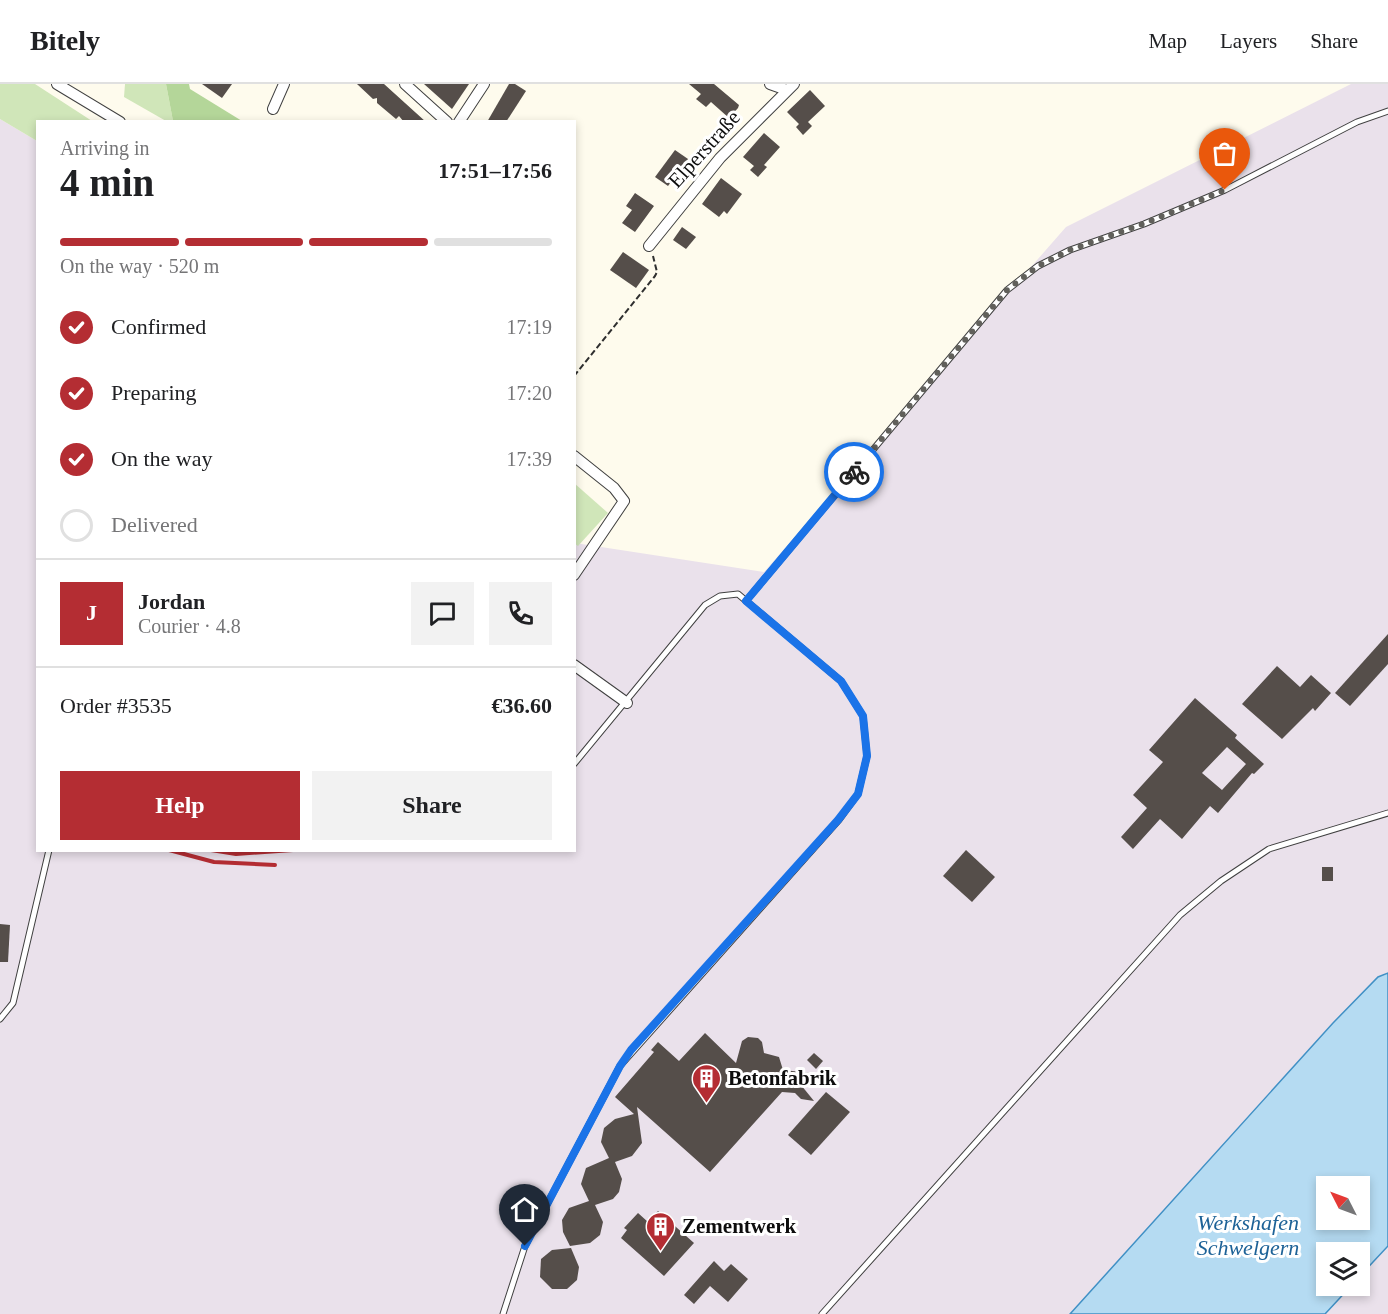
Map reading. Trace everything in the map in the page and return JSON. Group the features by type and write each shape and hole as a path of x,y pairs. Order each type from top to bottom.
{"street":[{"path":"57,84 117,120"},
{"path":"273,110 284,84"},
{"path":"405,84 445,120"},
{"path":"460,120 483,84"},
{"path":"770,84 791,87"},
{"name":"Elperstraße","path":"649,246 720,158 791,87"},
{"path":"576,458 614,488 624,501 576,572"},
{"path":"576,666 627,703"}],"lane":[{"path":"746,601 1007,290 1038,266 1070,250 1143,224 1225,190 1358,122 1388,111"},
{"path":"503,1314 525,1246 620,1066 838,820 858,794 867,756 863,716 841,681 738,594 720,596 705,605 627,703 576,762"},
{"path":"822,1314 1180,915 1221,881 1269,849 1388,813"},
{"path":"0,1019 13,1003 49,852"}],"path":[{"path":"576,374 655,276 656,263 649,246"}],"shaded area":[{"path":"1351,84 1388,84 1388,973 1378,977 1333,1023 1070,1314 0,1314 0,119 36,140 36,852 576,852 576,543 764,572 1066,227"},
{"path":"1388,1246 1388,1314 1325,1314 1342,1296 1370,1296 1370,1265"}],"green space":[{"path":"0,84 35,84 90,120 36,120 36,140 0,119"},
{"path":"125,84 166,84 173,120 164,120 124,97"},
{"path":"166,84 189,84 190,89 240,120 173,120"},
{"path":"576,485 608,513 578,546 576,544"}],"water":[{"name":"Werkshafen Schwelgern","path":"1388,973 1388,1246 1370,1265 1370,1242 1316,1242 1316,1296 1342,1296 1325,1314 1070,1314 1333,1023 1378,977"}],"building":[{"path":"202,84 232,84 222,98"},
{"path":"357,84 384,84 424,120 402,120 399,116 396,119 377,103 377,98 373,99"},
{"path":"424,84 469,84 452,109"},
{"path":"509,84 515,84 526,91 507,120 488,120"},
{"path":"689,84 714,84 739,105 738,108 729,118 711,102 706,107 696,99 701,94"},
{"path":"810,90 825,106 808,122 812,126 803,135 796,127 799,124 787,112"},
{"path":"764,133 780,147 764,165 767,167 758,177 750,170 754,166 743,157"},
{"path":"675,150 688,159 668,186 655,177"},
{"path":"721,178 742,194 727,214 724,211 719,217 702,204"},
{"path":"635,193 654,206 635,232 622,223 632,210 626,206"},
{"path":"682,227 696,237 686,249 673,240"},
{"path":"623,252 649,270 636,288 610,270"},
{"path":"1388,634 1388,664 1350,706 1335,693"},
{"path":"1277,666 1300,687 1311,675 1331,693 1315,711 1313,708 1282,739 1242,704"},
{"path":"1195,698 1237,735 1235,738 1264,764 1254,774 1252,773 1218,813 1210,806 1182,839 1160,819 1133,849 1121,837 1147,808 1133,795 1163,762 1149,750","holes":["1227,747 1246,764 1222,790 1202,773"]},
{"path":"966,850 995,877 972,902 943,876"},
{"path":"1322,867 1333,867 1333,881 1322,881"},
{"path":"0,924 10,925 8,962 0,962"},
{"path":"705,1033 736,1063 742,1041 748,1037 758,1038 762,1042 764,1053 779,1057 783,1070 811,1073 801,1085 814,1101 801,1099 795,1093 782,1092 710,1172 637,1107 642,1143 632,1156 615,1162 622,1179 619,1192 613,1199 595,1205 603,1222 600,1235 590,1243 570,1246 563,1232 562,1220 569,1208 589,1201 581,1184 586,1168 609,1158 601,1142 604,1128 615,1119 634,1114 615,1097 654,1052 651,1050 658,1042 679,1061"},
{"path":"814,1053 823,1061 816,1069 807,1060"},
{"path":"826,1092 850,1112 811,1155 788,1135"},
{"name":"Zementwerk","path":"658,1211 694,1243 664,1276 621,1238 627,1230 624,1228 638,1213 648,1222"},
{"path":"571,1248 579,1267 577,1280 567,1289 552,1289 540,1277 541,1259 552,1250"},
{"path":"714,1261 724,1271 731,1264 748,1279 728,1302 710,1286 694,1304 684,1295"}],"railway":[{"path":"176,852 214,862 275,865"},
{"path":"224,852 236,854 264,852"}],"way so far":[{"path":"854,472 1007,290 1038,266 1070,250 1143,224 1225,190"}],"place":[{"name":"Betonfabrik","path":"707,1104"},
{"name":"Zementwerk","path":"661,1252"}],"route":[{"path":"525,1246 620,1066 631,1050 838,820 858,794 867,756 863,716 841,681 746,601 854,472"}]}
